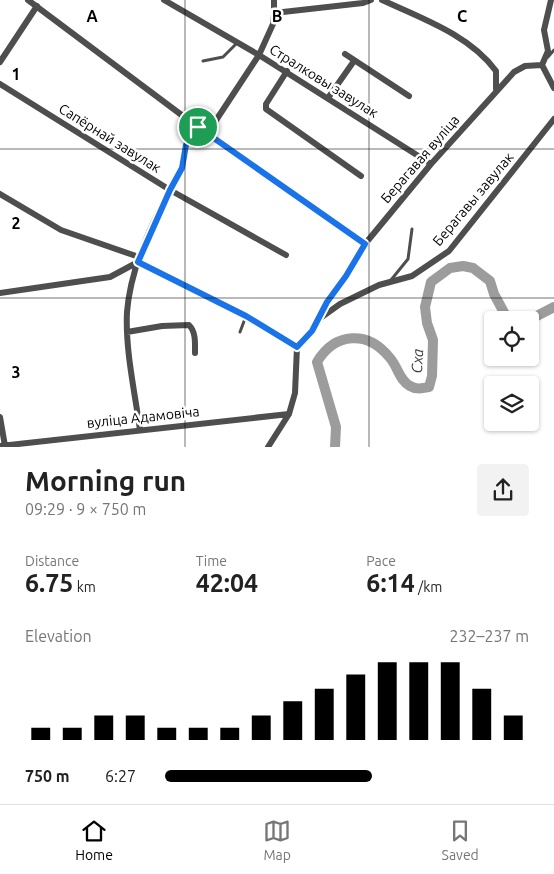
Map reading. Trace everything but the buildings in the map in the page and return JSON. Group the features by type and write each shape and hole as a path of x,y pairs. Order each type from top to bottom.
{"street":[{"path":"28,0 207,134 365,244"},
{"path":"164,0 259,55 273,24 274,0"},
{"path":"274,13 363,3 371,0"},
{"path":"382,0 447,30 470,46 496,71 496,90"},
{"path":"551,0 544,30 547,58 542,65 554,88"},
{"path":"0,62 37,6"},
{"path":"345,54 409,96"},
{"name":"Стралковы завулак","path":"207,134 259,55 431,164"},
{"path":"328,98 354,61"},
{"name":"Берагавая вуліца","path":"297,347 312,331 327,302 346,276 365,244 431,164 514,72 525,66 542,65"},
{"path":"287,71 266,104 266,109 361,176"},
{"name":"Сапёрнай завулак","path":"0,84 170,190 286,255"},
{"name":"Берагавы завулак","path":"318,319 349,299 390,281 412,276 449,250 554,119"},
{"path":"140,430 127,332 127,311 138,260 182,168"},
{"path":"0,194 60,230 138,260 246,316 297,347 295,393 289,414 268,446"},
{"path":"0,292 110,277 138,260"},
{"path":"127,332 162,326 189,325 195,340 196,353"},
{"name":"вуліца Адамовіча","path":"2,446 289,414"},
{"path":"0,417 2,446"}],"lane":[{"path":"203,61 223,57 238,43"},
{"path":"547,58 554,50"},
{"path":"390,281 408,259 412,229"},
{"path":"240,332 246,316"}],"path":[{"path":"182,168 186,145 198,127"}],"waterway":[{"name":"Сха","path":"335,447 336,427 317,362 324,352 342,340 362,339 381,349 390,358 401,377 410,386 415,388 429,387 432,376 433,340 427,323 425,307 431,282 450,268 463,266 473,268 490,281 494,294 503,311"},
{"name":"Сха","path":"539,315 554,307"}],"route":[{"path":"198,127 365,244 346,276 327,302 312,331 297,347 246,316 138,262 170,190 182,168 186,145 198,127"}]}
